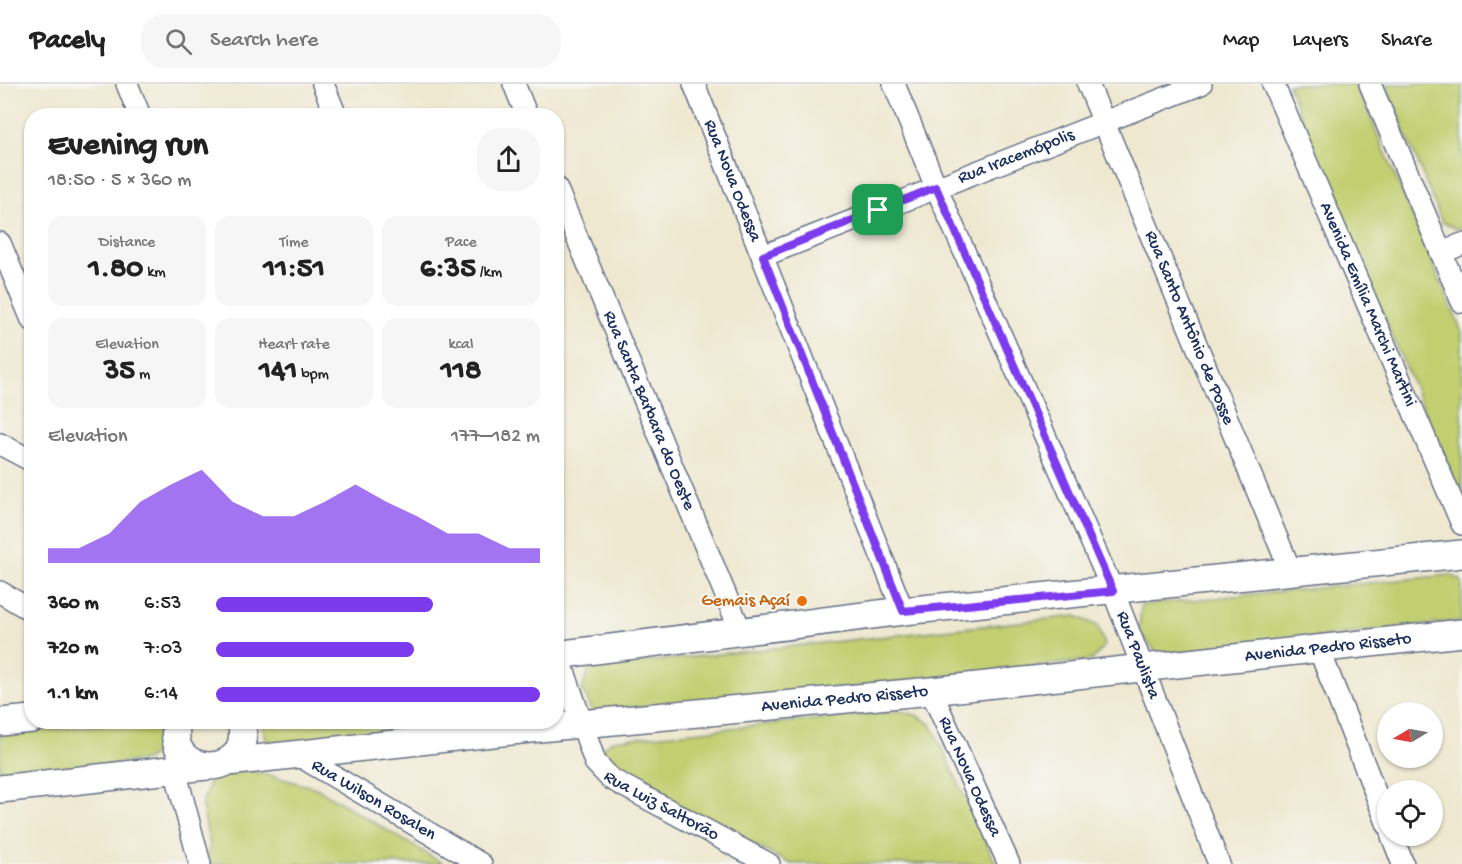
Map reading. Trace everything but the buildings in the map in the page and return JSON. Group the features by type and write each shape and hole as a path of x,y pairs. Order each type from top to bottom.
{"main road":[{"path":"564,651 903,611 1462,554"},
{"name":"Avenida Pedro Risseto","path":"564,726 931,691 1462,633"},
{"path":"0,722 24,720"},
{"path":"177,729 176,741 187,758 217,764 240,747 242,729"},
{"name":"Avenida Pedro Risseto","path":"0,789 536,729"}],"street":[{"path":"127,84 137,108"},
{"path":"323,84 333,108"},
{"path":"514,84 524,108"},
{"name":"Rua Nova Odessa","path":"694,84 903,611"},
{"name":"Rua Paulista","path":"894,84 936,187 1113,591 1219,864"},
{"name":"Rua Santo Antônio de Posse","path":"1088,84 1291,572"},
{"name":"Rua Iracemópolis","path":"763,256 1201,84"},
{"name":"Avenida Emília Marchi Martini","path":"1273,84 1462,524"},
{"path":"1370,84 1462,302"},
{"name":"Rua Santa Barbara do Oeste","path":"564,206 741,632"},
{"path":"0,243 24,301"},
{"path":"1441,253 1462,244"},
{"path":"0,444 24,457"},
{"path":"0,592 24,606"},
{"path":"1319,649 1377,797"},
{"name":"Rua Luiz Saltorão","path":"564,674 595,762 611,779 769,864"},
{"name":"Rua Nova Odessa","path":"931,691 1009,864"},
{"name":"Rua Wilson Rosalen","path":"298,756 481,864"},
{"path":"175,770 200,864"},
{"path":"1396,846 1403,864"}],"green space":[{"path":"1288,84 1356,84 1462,332 1462,497 1333,200"},
{"path":"1386,84 1462,84 1462,227 1457,229 1442,222"},
{"path":"1451,575 1462,581 1462,621 1159,655 1139,632 1141,605"},
{"path":"1076,616 1098,626 1105,645 1092,660 805,693 593,711 582,690 589,668"},
{"path":"899,711 916,715 931,724 996,864 791,864 606,768 601,749 613,740"},
{"path":"57,729 154,729 160,733 156,753 145,760 0,777 0,735"},
{"path":"263,729 443,729 294,744 267,742"},
{"path":"249,770 316,788 444,864 210,864 207,854 210,846 202,805 210,779"}],"place":[{"name":"Gemais Açaí","path":"802,601"}],"route":[{"path":"936,187 1113,591 903,611 763,256 878,210 936,187"}]}
